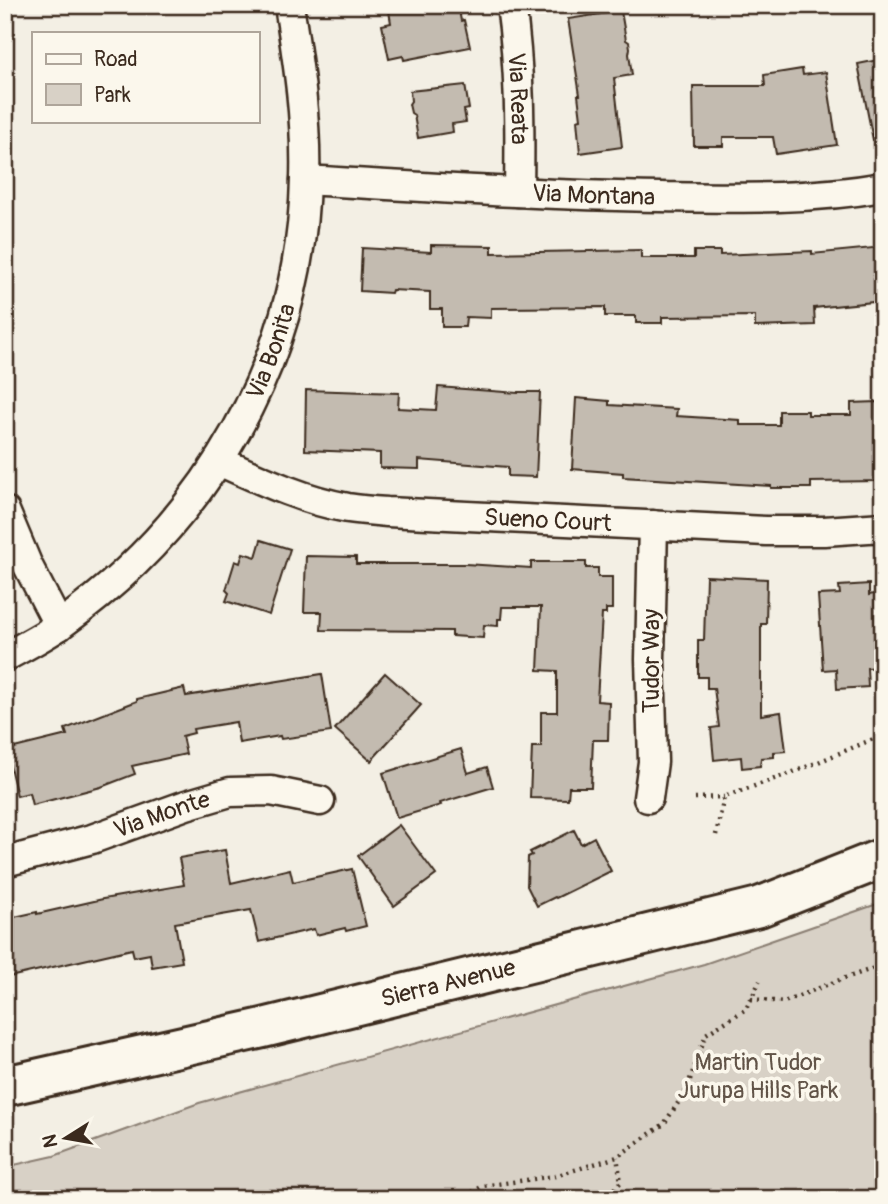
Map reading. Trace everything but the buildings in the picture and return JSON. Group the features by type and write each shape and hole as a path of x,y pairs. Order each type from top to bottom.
{"main road":[{"name":"Sierra Avenue","path":"5,1086 277,1025 759,907 883,858"}],"street":[{"name":"Via Bonita","path":"5,657 59,626 111,586 144,555 190,502 219,461 243,421 267,367 287,310 298,253 305,180 302,95 289,5"},
{"name":"Via Reata","path":"511,5 520,92 519,192"},
{"name":"Via Montana","path":"305,180 629,197 759,198 827,195 883,187"},
{"name":"Sueno Court","path":"219,461 288,491 348,508 387,512 766,531 883,527"},
{"path":"5,511 28,566 59,626"},
{"name":"Tudor Way","path":"648,798 653,762 649,659 653,525"},
{"name":"Via Monte","path":"5,862 92,839 230,792 271,791 320,801"}],"path":[{"path":"695,798 724,797 883,735"},
{"path":"716,835 724,797"},
{"path":"751,999 785,1002 883,965"},
{"path":"460,1199 483,1186 555,1176 617,1157 664,1124 687,1091 706,1034 746,1009 760,981"},
{"path":"604,1199 621,1182 617,1157"}],"green space":[{"name":"Martin Tudor Jurupa Hills Park","path":"883,902 883,1199 5,1199 5,1167 54,1156 199,1103 704,964"}]}
